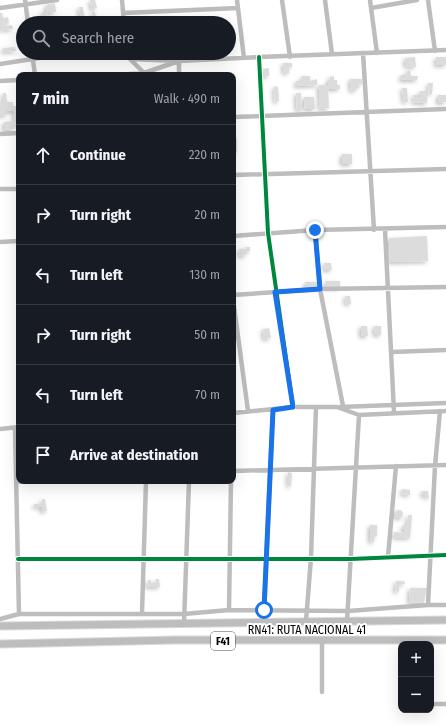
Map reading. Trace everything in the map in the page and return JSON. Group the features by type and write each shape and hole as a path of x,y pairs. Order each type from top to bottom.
{"main road":[{"name":"RN41: RUTA NACIONAL 41","path":"0,626 446,620"},
{"name":"RN41: RUTA NACIONAL 41","path":"0,644 167,640 446,640"}],"street":[{"path":"0,8 25,2 57,0"},
{"path":"122,0 123,16"},
{"path":"237,0 244,58"},
{"path":"282,0 290,56"},
{"path":"325,0 332,54"},
{"path":"370,0 377,53"},
{"path":"371,8 417,0"},
{"path":"428,0 435,50"},
{"path":"25,2 27,16"},
{"path":"123,12 238,8"},
{"path":"236,58 446,50"},
{"path":"363,53 374,230"},
{"path":"259,57 268,233 275,292 293,407"},
{"path":"0,64 26,60"},
{"path":"33,60 35,72"},
{"path":"131,60 143,72"},
{"path":"146,60 179,62 212,60"},
{"path":"155,72 179,62"},
{"path":"179,62 179,72"},
{"path":"0,81 16,80"},
{"path":"236,117 446,110"},
{"path":"0,134 16,133"},
{"path":"236,175 446,169"},
{"path":"0,189 16,189"},
{"path":"236,236 315,230 385,230 446,227"},
{"path":"315,230 320,289 343,406"},
{"path":"385,230 394,412"},
{"path":"0,242 16,241"},
{"path":"236,295 320,289 446,287"},
{"path":"236,321 248,411"},
{"path":"392,352 446,350"},
{"path":"236,413 293,407 446,403"},
{"path":"306,621 311,558 316,407"},
{"path":"337,407 359,415 394,412 446,411"},
{"path":"264,610 273,410"},
{"path":"428,605 435,466 440,411"},
{"path":"347,621 359,415"},
{"path":"0,429 16,428"},
{"path":"236,472 446,465"},
{"path":"388,557 396,466"},
{"path":"16,484 19,614"},
{"path":"142,614 146,484"},
{"path":"184,624 185,559 189,484"},
{"path":"229,610 231,484"},
{"path":"18,560 144,558 229,560 311,558 351,559 446,555"},
{"path":"0,619 19,614 184,614 229,610 348,611 446,605"},
{"path":"322,641 322,692"},
{"path":"434,704 446,704"}],"building":[{"path":"90,0 95,0 97,8 92,9"},
{"path":"55,3 56,12 47,13 48,16 43,16 42,12 47,12 46,5"},
{"path":"79,7 83,7 84,16 80,16"},
{"path":"92,12 95,12 96,16 93,16"},
{"path":"0,13 2,13 3,18 8,17 9,23 0,26"},
{"path":"12,25 13,29 1,30 1,27"},
{"path":"15,47 16,51 3,52 3,48"},
{"path":"415,57 416,67 406,66 405,58"},
{"path":"436,57 446,57 446,65 436,65"},
{"path":"283,63 292,63 292,67 289,67 289,73 284,73"},
{"path":"269,68 269,76 262,77 262,69"},
{"path":"410,70 411,76 418,76 417,80 401,80 401,75 407,75 407,71"},
{"path":"302,76 310,76 310,81 317,79 317,85 296,86 296,81 302,81"},
{"path":"334,76 334,80 337,80 337,85 340,85 340,89 328,89 329,108 320,109 319,85 328,85 328,80 330,80 330,77"},
{"path":"350,79 362,79 362,84 358,84 359,88 355,88 355,91 351,91"},
{"path":"428,83 433,83 432,94 429,94"},
{"path":"274,86 278,87 279,101 275,102"},
{"path":"402,88 407,88 408,102 404,102"},
{"path":"420,91 427,91 427,103 412,102 414,100 413,95 418,95 418,97 420,97"},
{"path":"3,93 6,93 7,102 13,102 13,106 16,106 16,125 14,111 7,111 7,115 0,116 0,103 3,103"},
{"path":"296,93 301,93 302,110 297,110"},
{"path":"438,95 446,95 446,102 438,103"},
{"path":"304,97 314,97 315,109 305,109"},
{"path":"14,121 14,129 4,130 4,122"},
{"path":"236,138 237,138 236,152"},
{"path":"342,154 352,154 352,164 342,164"},
{"path":"427,236 428,261 390,262 389,238"},
{"path":"245,247 250,247 250,251 246,252 246,255 240,256 239,249 246,249"},
{"path":"324,263 331,263 332,270 325,270"},
{"path":"325,281 340,281 340,288 327,287"},
{"path":"305,282 317,282 318,288 306,289"},
{"path":"345,296 350,296 351,304 346,304"},
{"path":"361,326 367,326 368,336 361,336"},
{"path":"374,326 381,326 381,335 375,335"},
{"path":"269,328 271,338 264,339 263,329"},
{"path":"288,472 292,473 291,486 288,486"},
{"path":"402,489 410,490 410,495 402,494"},
{"path":"422,491 428,491 429,498 426,498 426,495 422,495"},
{"path":"42,499 45,499 47,511 42,512 42,507 34,507 34,504 42,504"},
{"path":"399,510 402,511 402,517 399,518 396,517 395,514 396,511"},
{"path":"408,515 412,515 410,538 404,537 405,529 402,529 402,526 407,526"},
{"path":"370,525 377,525 377,536 374,536 374,542 370,542"},
{"path":"394,532 404,533 404,538 394,537"},
{"path":"156,579 159,579 160,587 147,587 148,580 151,580 151,583 156,583"},
{"path":"396,581 404,581 405,584 399,584 399,592 395,591"},
{"path":"410,588 427,588 424,603 409,602"}],"cycle path":[{"path":"259,57 268,233 293,407"},
{"path":"18,559 351,559 446,555"}],"route":[{"path":"264,610 273,410 293,407 275,292 320,289 315,230"}]}
